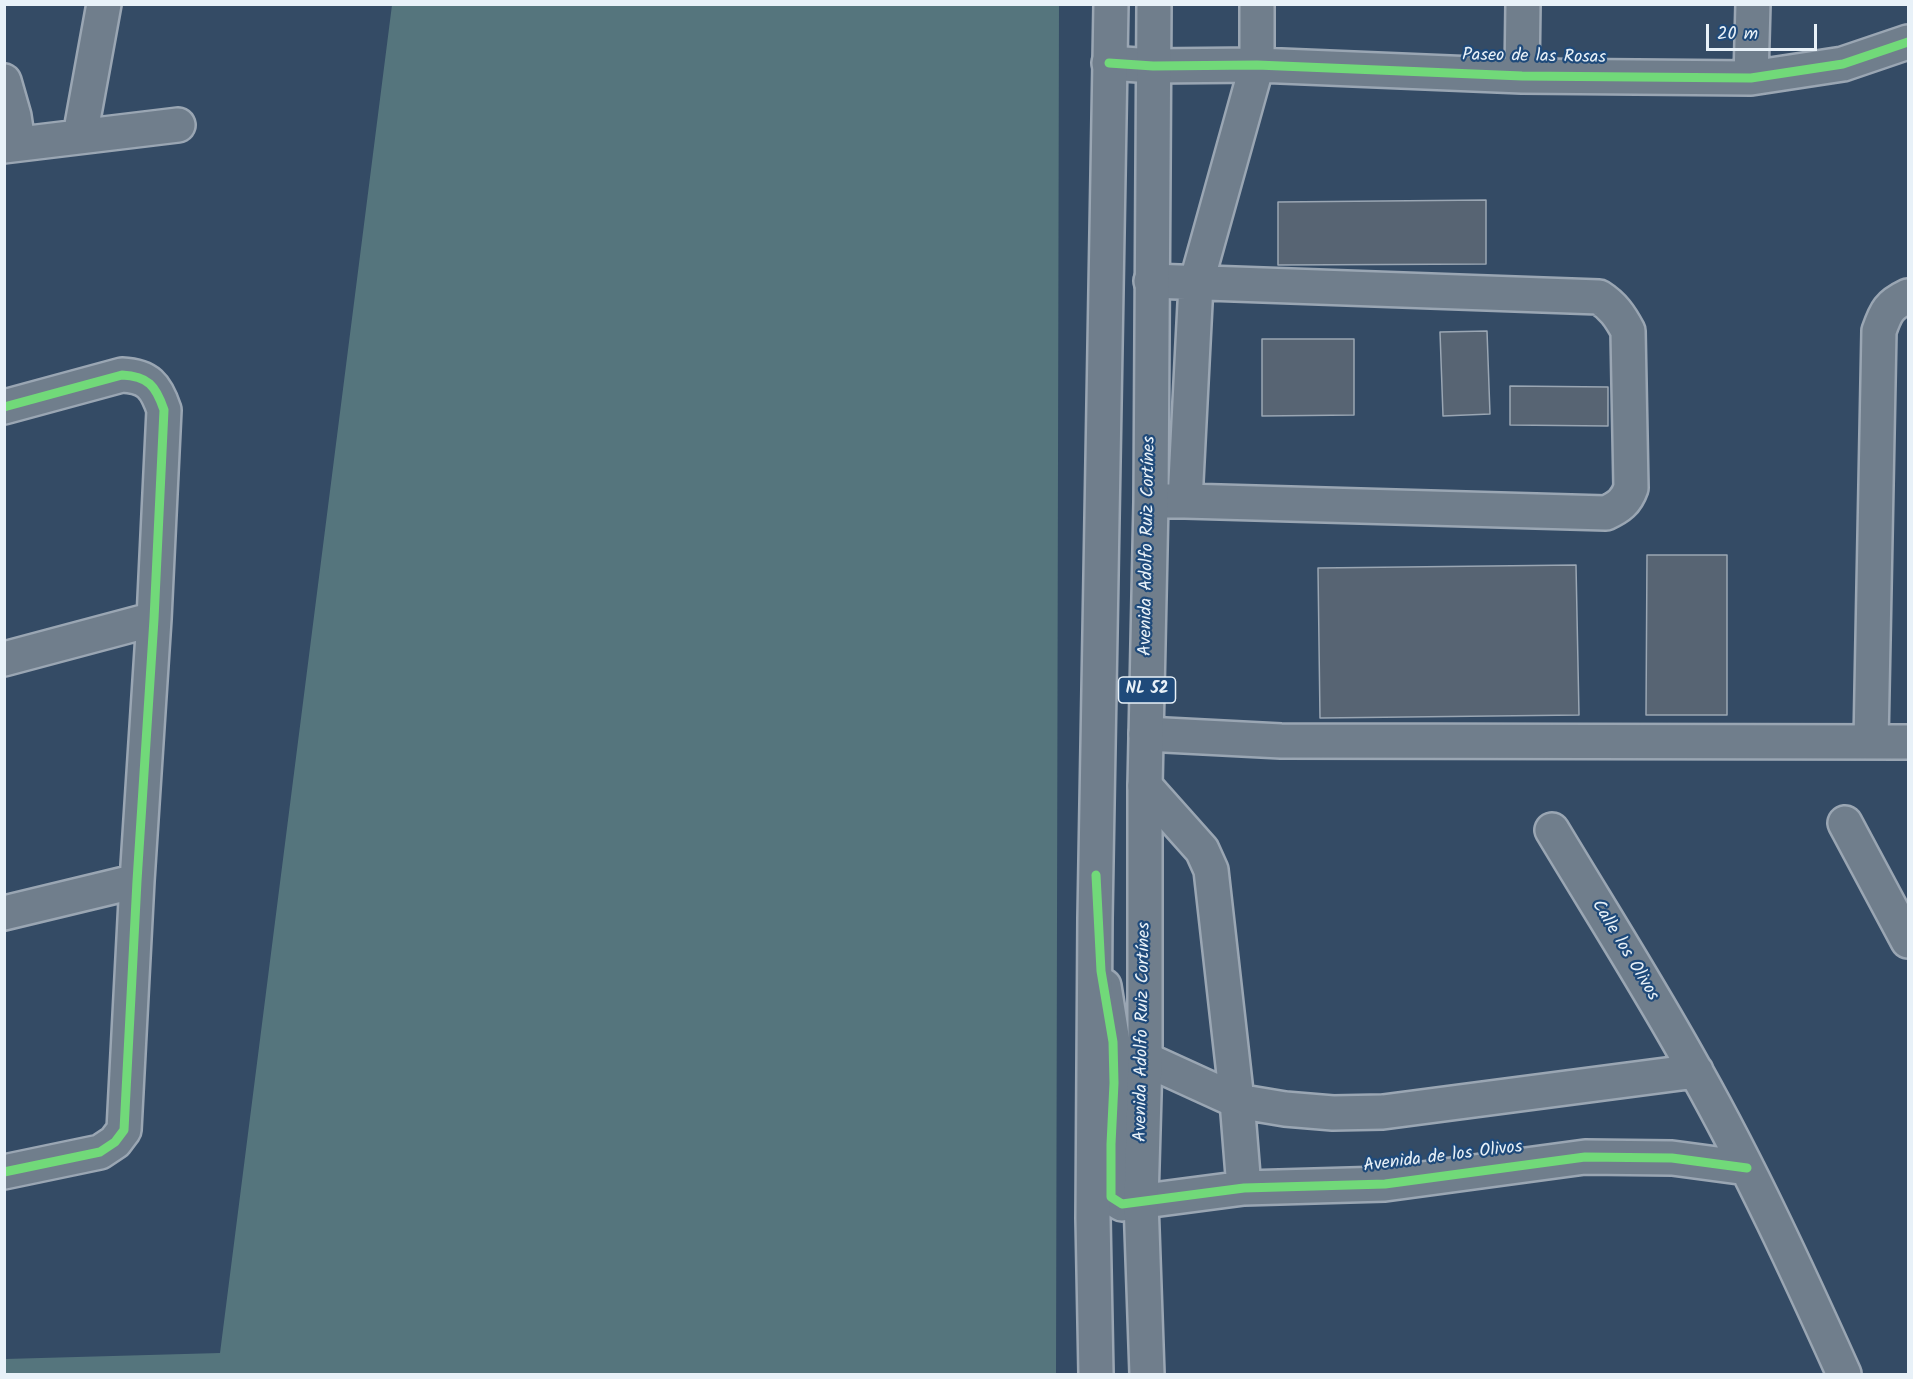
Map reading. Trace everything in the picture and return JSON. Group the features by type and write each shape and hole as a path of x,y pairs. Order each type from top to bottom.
{"street":[{"path":"80,136 104,4"},
{"path":"1096,1374 1093,1218 1096,875 1110,4"},
{"name":"Avenida Adolfo Ruiz Cortínes","path":"1147,1374 1141,1201 1145,1059 1145,786 1154,4"},
{"path":"1185,501 1196,284 1257,65 1257,4"},
{"path":"1522,76 1523,4"},
{"path":"1751,78 1753,4"},
{"name":"Paseo de las Rosas","path":"1109,63 1153,66 1257,65 1522,76 1751,78 1843,64 1908,42"},
{"path":"4,81 14,117 11,145 178,125"},
{"path":"1150,502 1185,501 1606,513 1618,508 1627,499 1631,488 1628,331 1621,316 1612,305 1599,297 1151,281"},
{"path":"1872,742 1879,331 1885,314 1895,302 1908,296"},
{"path":"4,407 122,375 138,376 150,383 159,394 164,410 124,1130 115,1142 100,1152 4,1172"},
{"path":"4,659 154,619"},
{"path":"1146,734 1293,741 1908,742"},
{"path":"1145,786 1197,844 1211,870 1237,1101 1244,1188"},
{"path":"1845,823 1908,941"},
{"name":"Calle los Olivos","path":"1552,830 1696,1071"},
{"path":"1096,875 1101,971 1113,1042 1113,1071"},
{"path":"4,913 137,881"},
{"path":"1094,1104 1113,1071 1121,1063 1145,1059 1237,1101 1285,1109 1333,1113 1383,1112 1696,1071 1801,1278 1844,1374"},
{"name":"Avenida de los Olivos","path":"1113,1071 1112,1197 1122,1204 1244,1188 1385,1184 1585,1157 1672,1158 1747,1168"}],"green space":[{"path":"392,5 1059,5 1056,1374 5,1374 5,1359 220,1353"}],"building":[{"path":"1486,200 1486,264 1278,265 1278,202"},
{"path":"1487,331 1490,414 1443,416 1440,332"},
{"path":"1262,339 1354,339 1354,415 1262,416"},
{"path":"1510,386 1608,387 1608,426 1510,425"},
{"path":"1647,555 1727,555 1727,715 1646,715"},
{"path":"1576,565 1579,715 1320,718 1318,568"}],"cycle path":[{"path":"1109,63 1153,66 1257,65 1522,76 1751,78 1843,64 1908,42"},
{"path":"4,407 122,375 145,380 150,384 158,395 164,410 124,1130 115,1142 100,1152 4,1172"},
{"path":"1096,875 1101,971 1113,1042 1111,1197 1122,1204 1244,1188 1385,1184 1585,1157 1672,1158 1747,1168"}]}
